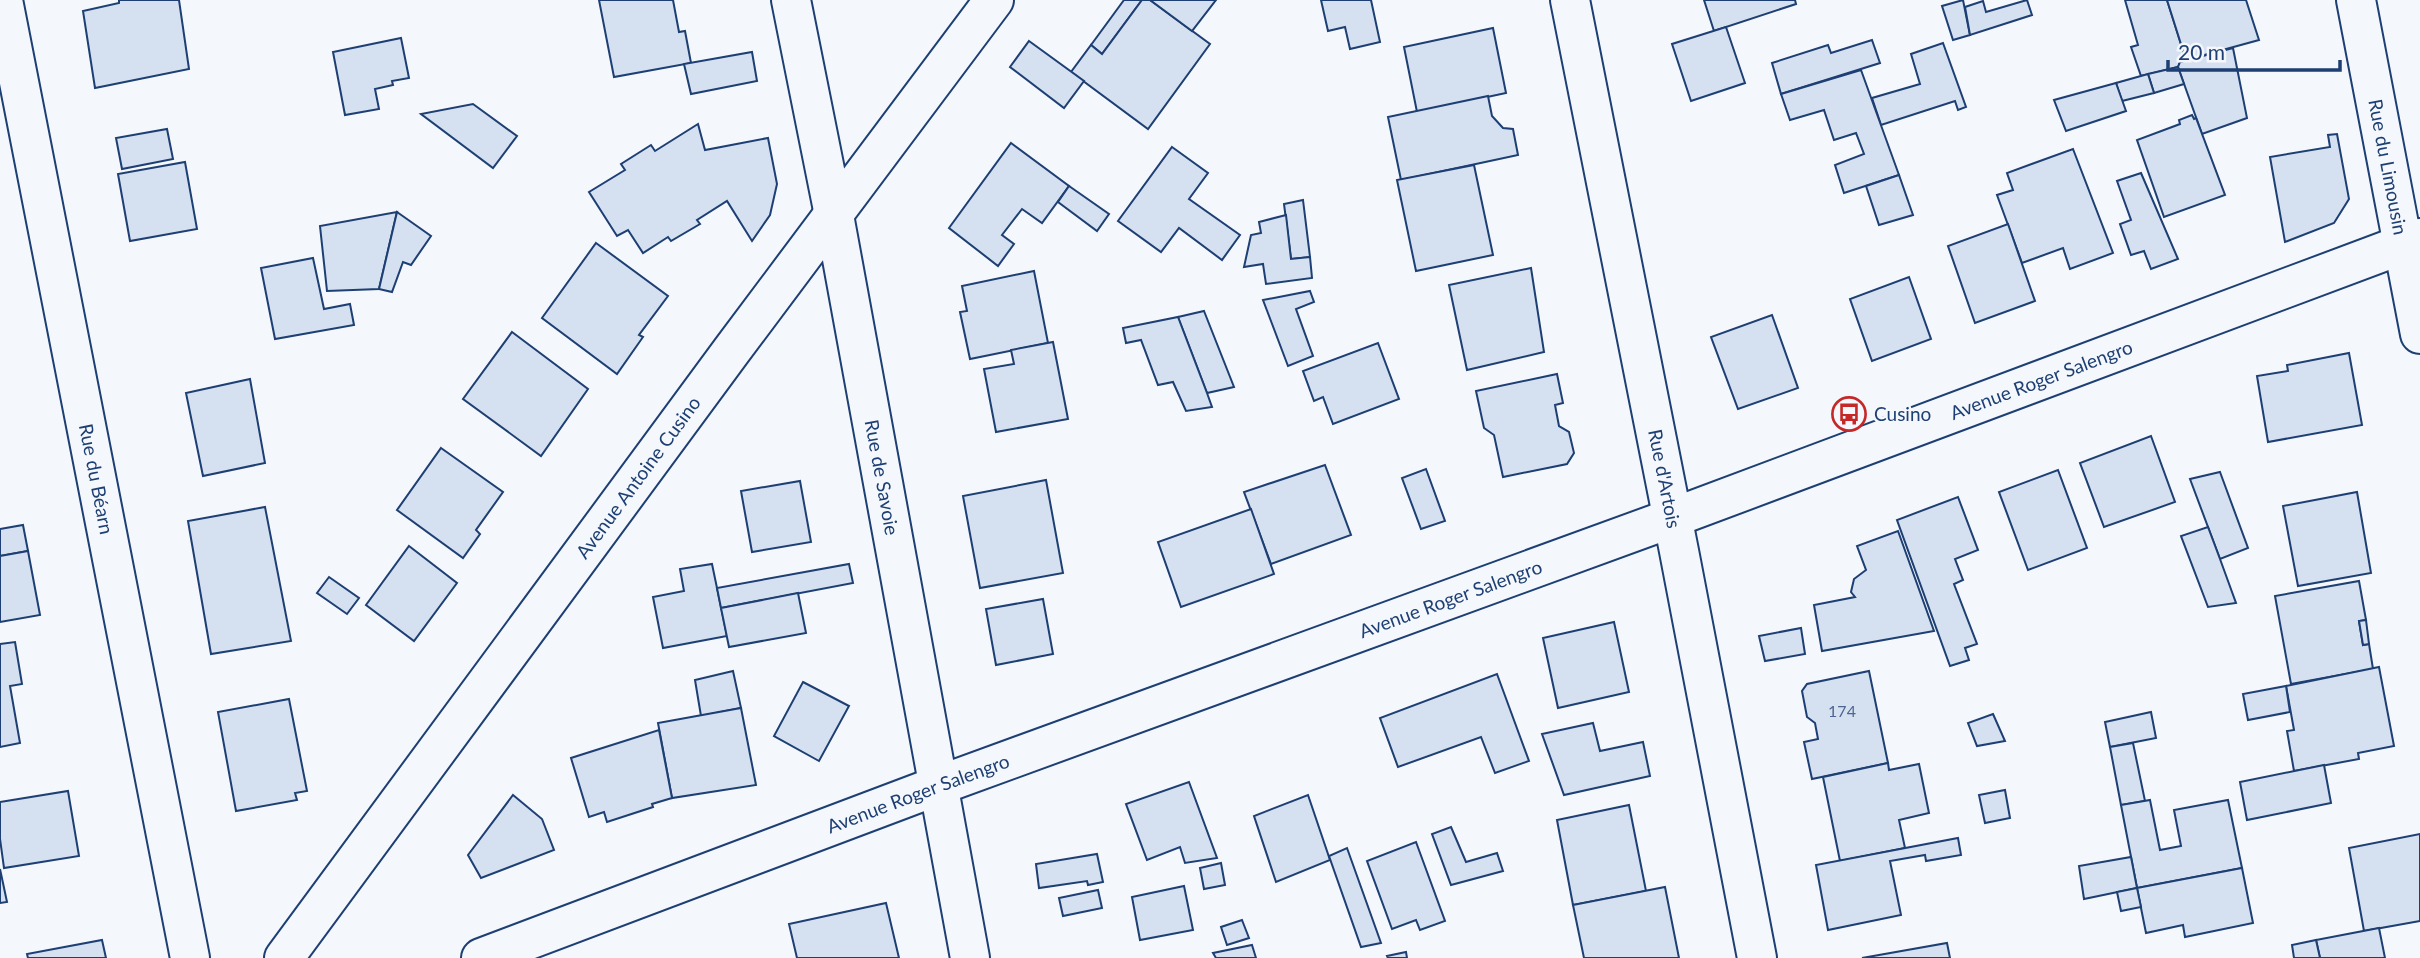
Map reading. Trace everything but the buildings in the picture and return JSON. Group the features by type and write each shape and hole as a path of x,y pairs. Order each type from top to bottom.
{"street":[{"name":"Rue du Béarn","path":"4,0 190,958"},
{"name":"Rue de Savoie","path":"791,0 834,215 970,958"},
{"name":"Avenue Antoine Cusino","path":"284,958 723,362 994,0"},
{"name":"Rue d'Artois","path":"1570,0 1757,958"},
{"name":"Rue du Limousin","path":"2356,0 2411,241 2420,334"},
{"name":"Avenue Roger Salengro","path":"481,958 937,786 1672,518 2411,241"}],"place":[{"name":"Cusino","path":"1849,414"}]}
